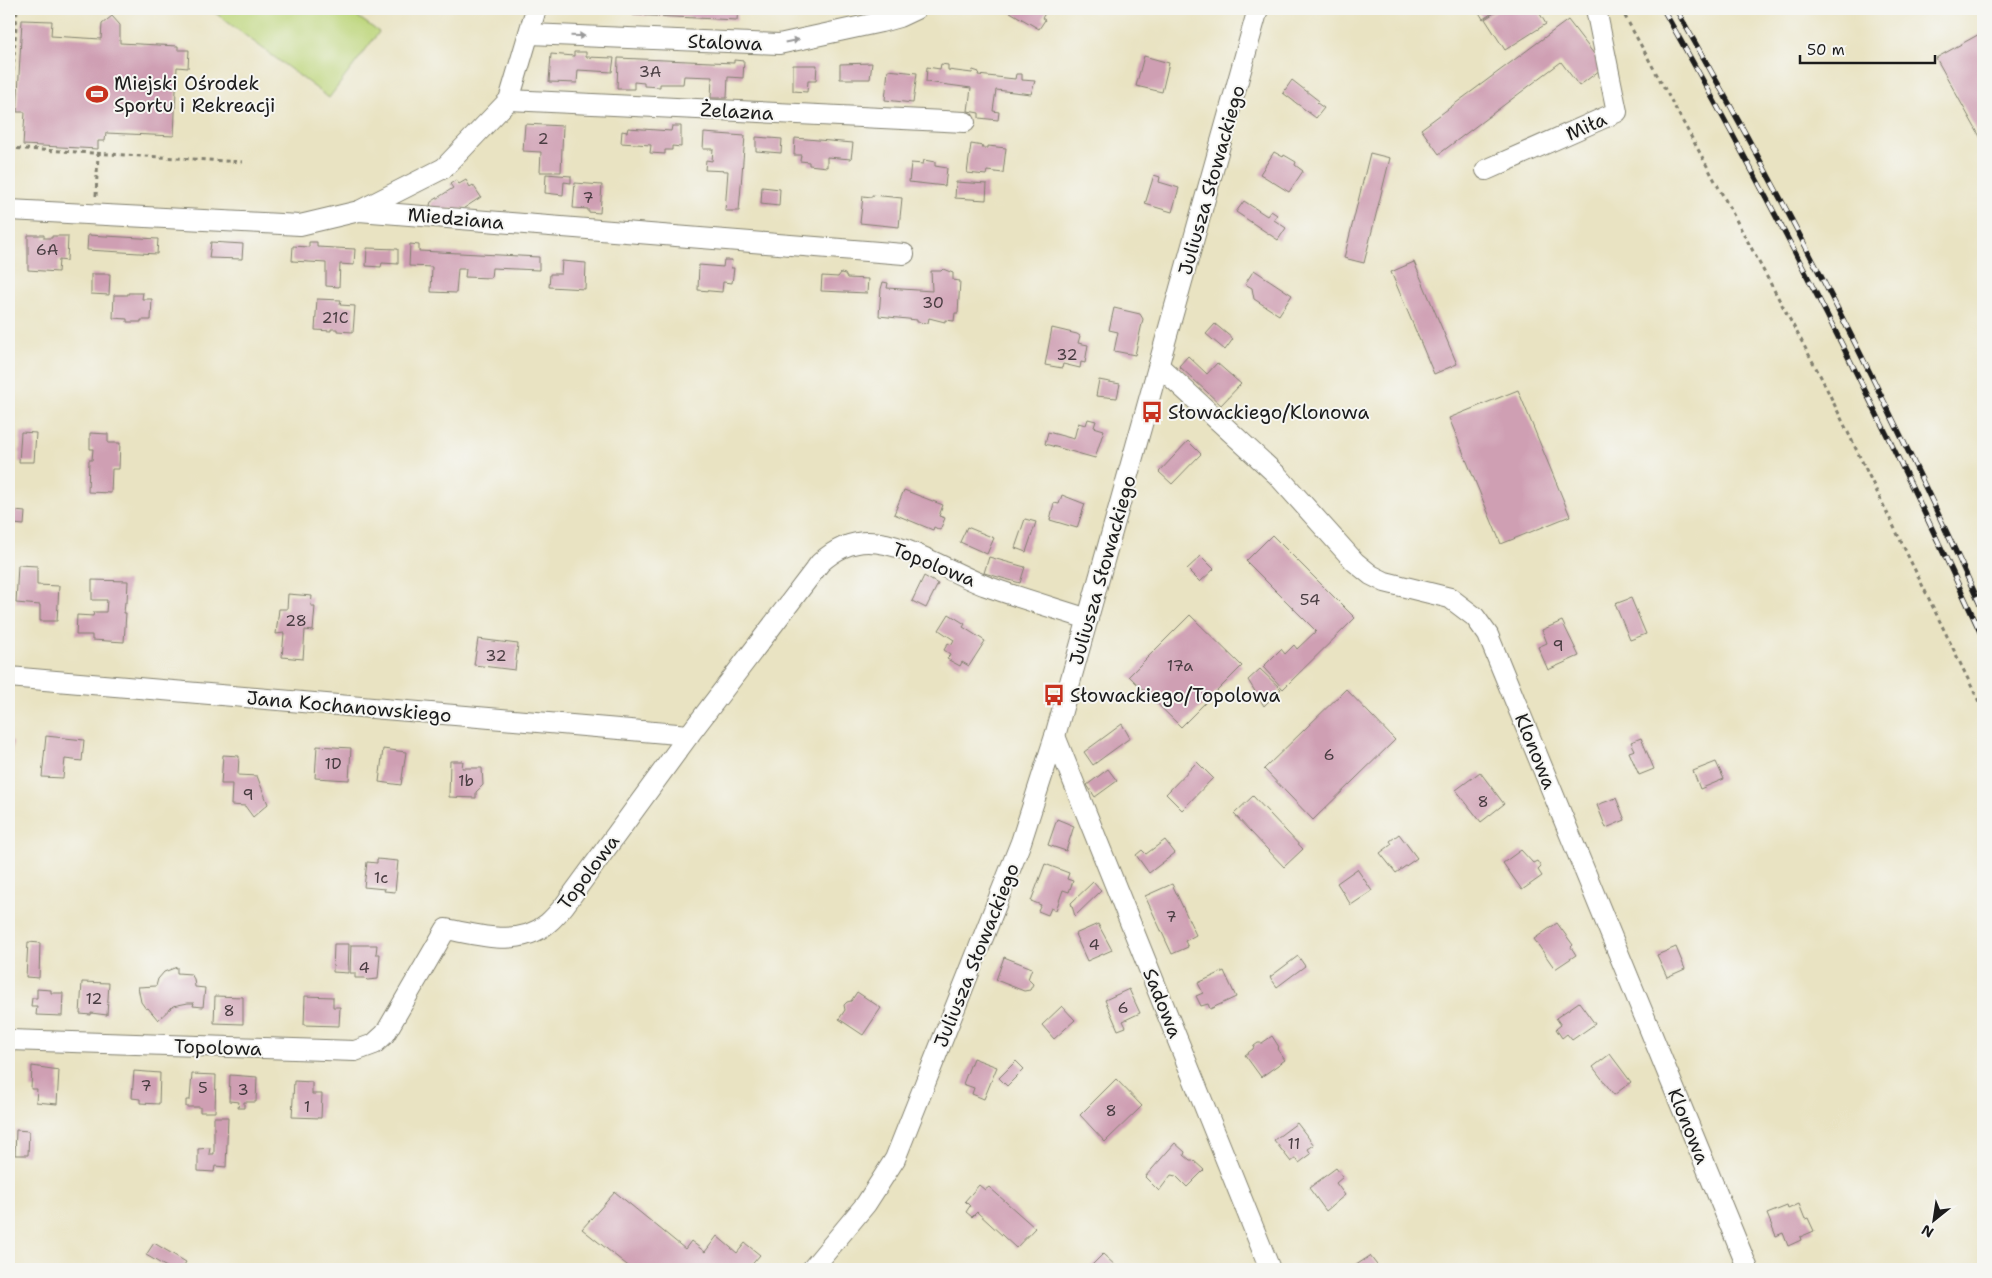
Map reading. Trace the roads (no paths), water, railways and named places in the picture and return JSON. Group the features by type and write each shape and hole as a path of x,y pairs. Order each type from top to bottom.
{"street":[{"path":"359,211 444,168 509,100 536,9"},
{"name":"Stalowa","path":"529,34 779,44 881,22 900,17 916,9"},
{"name":"Juliusza Słowackiego","path":"812,1269 866,1204 895,1159 1021,842 1055,736 1258,9"},
{"name":"Miła","path":"1486,170 1617,112 1596,9"},
{"name":"Żelazna","path":"509,100 965,122"},
{"name":"Miedziana","path":"9,210 300,225 359,211 904,254"},
{"name":"Klonowa","path":"1159,366 1277,475 1354,562 1371,575 1385,582 1450,598 1475,617 1488,634 1748,1269"},
{"name":"Topolowa","path":"9,1040 355,1051 374,1044 385,1034 446,929 505,939 528,935 547,924 564,906 689,735 820,563 831,552 853,544 868,542 898,547 985,585 1088,619"},
{"name":"Jana Kochanowskiego","path":"9,677 689,735"},
{"name":"Sadowa","path":"1055,736 1270,1269"}],"railway":[{"path":"1663,9 1748,164 1830,320 1908,478 1983,638"},
{"path":"1676,9 1758,157 1837,307 1912,458 1983,611"}],"place":[{"name":"Miejski Ośrodek Sportu i Rekreacji","path":"97,94"},
{"name":"Słowackiego/Klonowa","path":"1152,412"},
{"name":"Słowackiego/Topolowa","path":"1054,695"}]}
